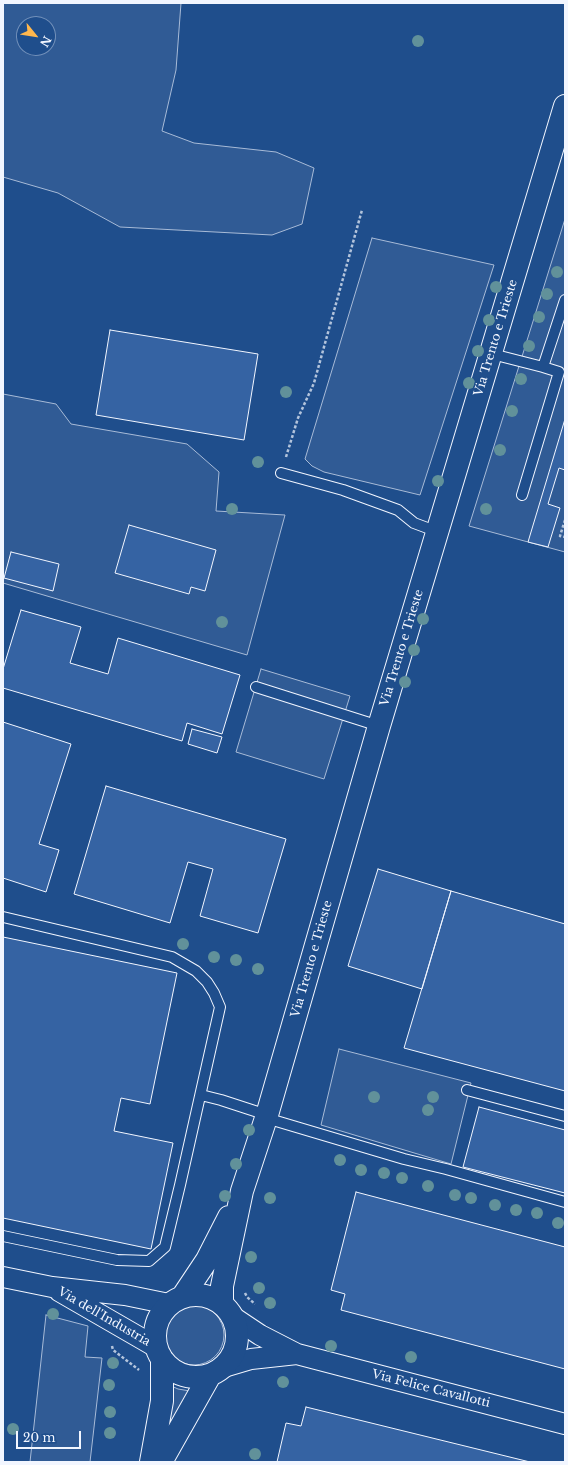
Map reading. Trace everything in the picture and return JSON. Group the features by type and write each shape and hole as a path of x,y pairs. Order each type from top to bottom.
{"street":[{"name":"Via Trento e Trieste","path":"161,1462 217,1371 232,1356 237,1343 237,1330 227,1310 222,1286 242,1191 266,1116 379,726 492,354 565,106"},
{"name":"Via Trento e Trieste","path":"151,1462 162,1401 159,1353 154,1332 159,1316 176,1300 207,1260 242,1191"},
{"name":"Via dell'Industria","path":"3,1276 52,1287 176,1300"},
{"name":"Via dell'Industria","path":"52,1287 119,1326 159,1353"},
{"path":"176,1300 203,1295 227,1310"},
{"name":"Via Felice Cavallotti","path":"227,1310 260,1335 297,1354 565,1424"},
{"path":"159,1353 175,1372 192,1378 217,1371"},
{"name":"Via Felice Cavallotti","path":"217,1371 251,1359 297,1354"}],"lane":[{"path":"543,367 565,300"},
{"path":"492,354 559,372 522,495"},
{"path":"281,473 343,490 398,510 414,523 438,532"},
{"path":"256,687 379,726"},
{"path":"3,917 172,957 196,971 211,988 220,1007 165,1247 149,1261 117,1260 3,1236"},
{"path":"467,1090 565,1116"},
{"path":"201,1095 221,1100 266,1116 397,1157 565,1202"}],"path":[{"path":"281,473 298,418 314,384 362,210"},
{"path":"565,520 560,536 565,537"},
{"path":"119,1326 113,1338 113,1350 141,1372"}],"shaded area":[{"path":"3,3 181,3 176,70 162,131 194,143 276,152 314,168 302,224 272,235 120,227 58,193 3,177"},
{"path":"565,219 565,552 469,526"},
{"path":"372,238 494,265 420,495 324,472 312,466 305,459"},
{"path":"3,394 56,404 71,424 187,444 219,472 216,511 285,515 247,655 3,583"},
{"path":"261,669 350,696 324,779 236,752"},
{"path":"339,1049 471,1083 451,1164 321,1125"},
{"path":"194,1305 211,1310 219,1318 224,1335 219,1352 211,1360 194,1365 177,1360 169,1352 164,1335 169,1318 177,1310"},
{"path":"46,1315 88,1326 85,1357 102,1358 90,1462 30,1462"},
{"path":"167,1384 178,1389 190,1391 157,1458"}],"building":[{"path":"110,330 258,354 244,440 96,415"},
{"path":"565,419 565,470 559,468 548,504 560,508 548,547 528,542"},
{"path":"129,525 216,550 205,591 191,587 189,594 115,573"},
{"path":"11,552 59,564 53,591 4,578"},
{"path":"21,610 81,627 70,663 108,674 118,638 240,675 222,734 187,723 182,741 3,688 3,669"},
{"path":"3,722 71,744 39,844 59,850 46,892 3,878"},
{"path":"192,729 222,737 217,753 188,744"},
{"path":"106,786 286,839 258,933 200,916 213,869 188,862 170,923 74,894"},
{"path":"378,869 451,891 422,989 348,966"},
{"path":"451,891 565,924 565,1091 404,1048"},
{"path":"3,937 177,973 150,1104 121,1098 114,1131 173,1143 151,1249 3,1218"},
{"path":"479,1107 565,1130 565,1193 463,1167"},
{"path":"356,1192 565,1247 565,1369 341,1310 345,1294 331,1290"},
{"path":"306,1407 530,1462 277,1462 286,1423 301,1426"}]}
